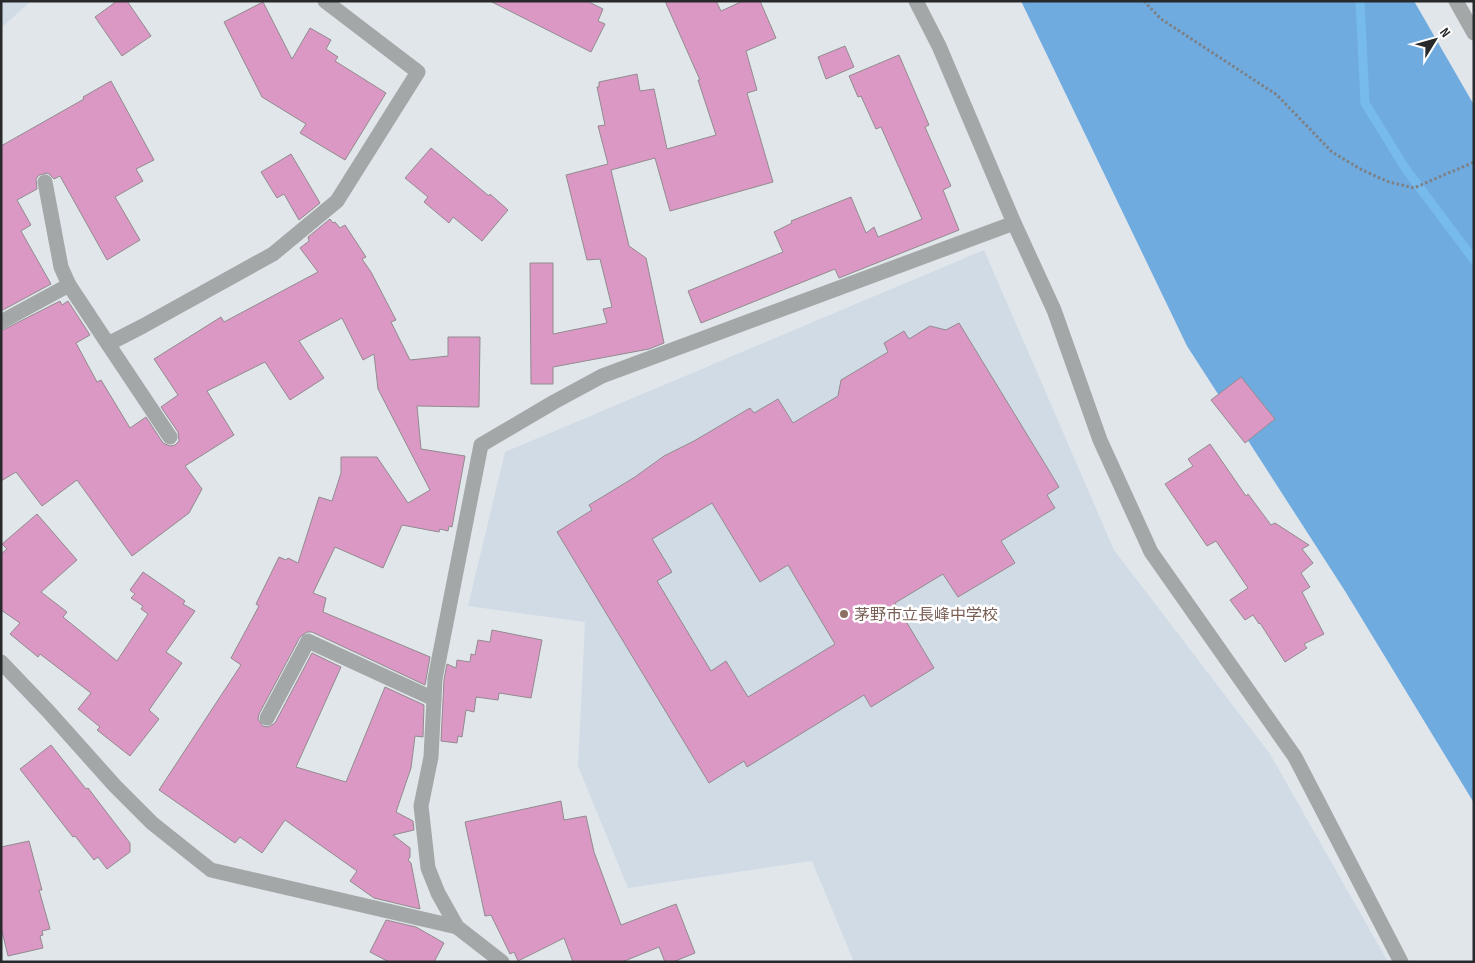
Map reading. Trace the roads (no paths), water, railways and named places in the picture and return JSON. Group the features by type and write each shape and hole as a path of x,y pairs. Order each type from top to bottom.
{"street":[{"path":"108,344 272,254 337,201 418,72 326,1"},
{"path":"916,1 939,46 1014,222 1054,310 1100,440 1151,552 1295,756 1401,962"},
{"path":"1456,1 1474,33"},
{"path":"44,182 61,267 70,285 170,437"},
{"path":"502,962 457,927 438,893 428,868 421,806 431,757 435,679 481,445 602,376 1014,222"},
{"path":"1,322 70,285"},
{"path":"267,718 308,641 434,699"},
{"path":"1,662 48,710 115,786 152,823 211,870 457,927"}],"waterway":[{"path":"1360,1 1365,103 1405,168 1474,260"}],"place":[{"name":"茅野市立長峰中学校","path":"844,614"}]}
